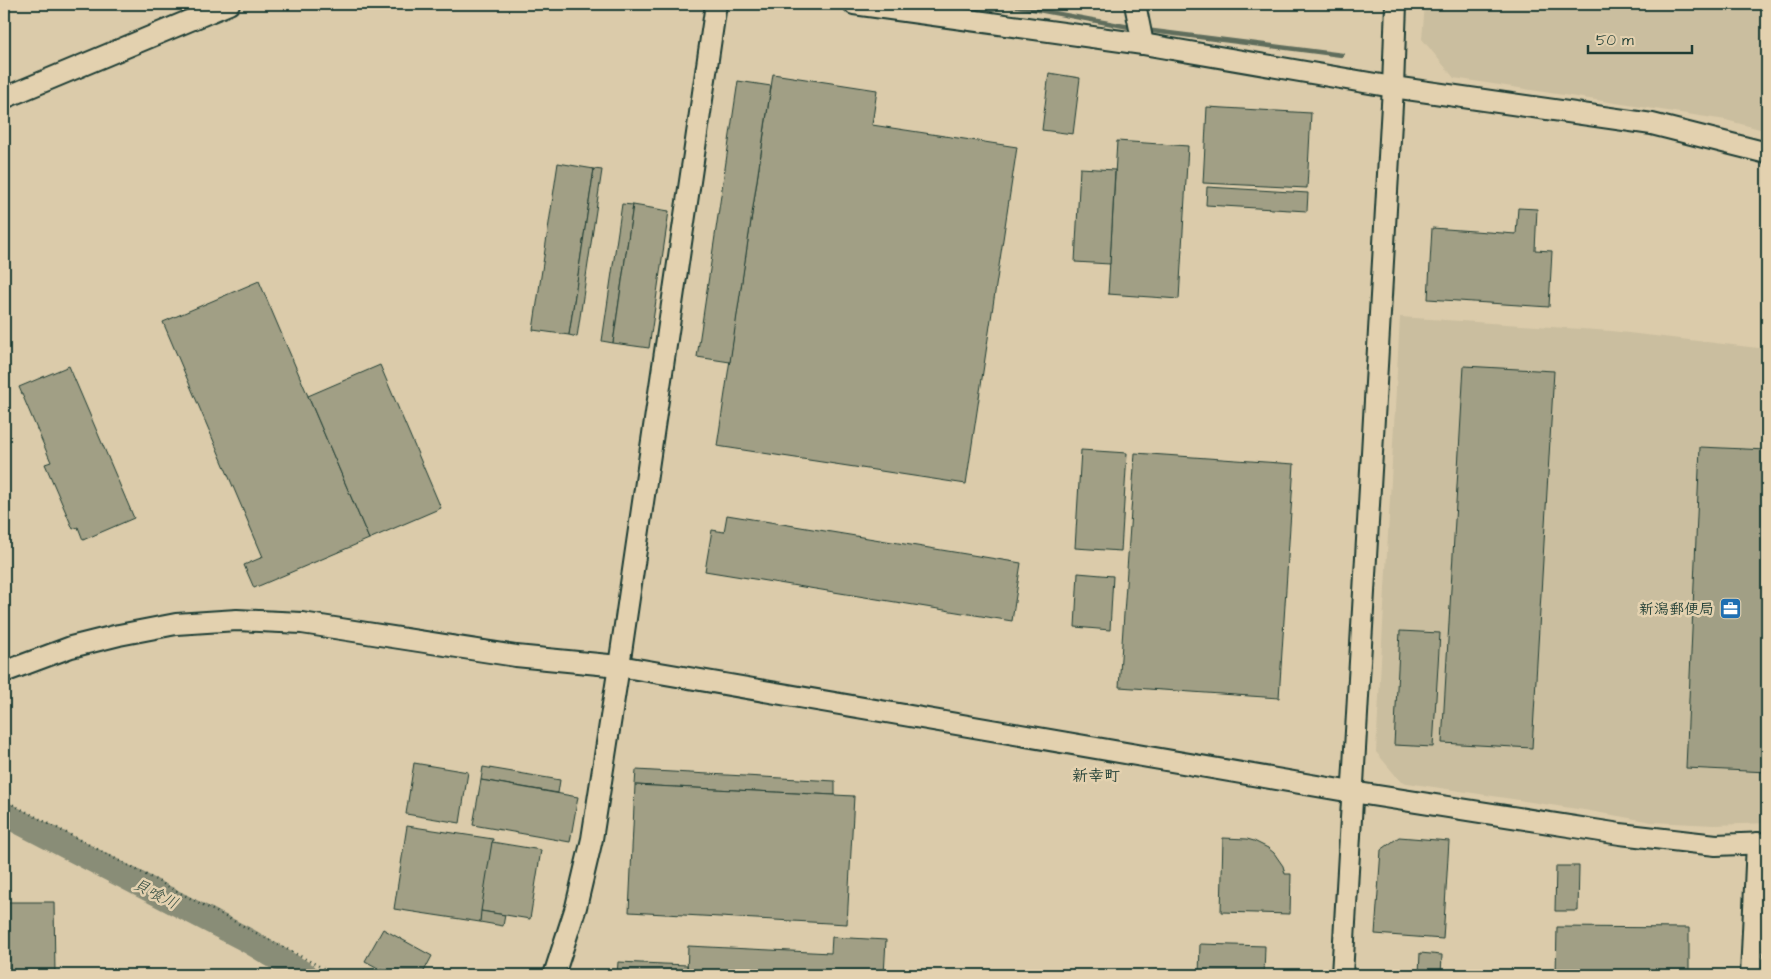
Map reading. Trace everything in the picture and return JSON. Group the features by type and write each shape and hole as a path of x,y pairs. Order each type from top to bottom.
{"street":[{"path":"4,98 229,4"},
{"path":"554,975 576,907 592,839 716,4"},
{"path":"854,4 1143,44 1393,87 1652,124 1767,153"},
{"path":"1136,4 1143,44"},
{"path":"1342,975 1393,87 1396,4"},
{"path":"4,672 72,647 176,624 237,620 302,623 516,656 619,666 1352,792 1620,834 1716,844 1762,843 1751,975"}],"path":[{"path":"4,800 336,975"}],"shaded area":[{"path":"1425,4 1767,4 1767,131 1726,120 1454,78 1422,39"},
{"path":"1400,317 1611,331 1767,349 1767,823 1715,825 1652,822 1401,782 1376,752"}],"building":[{"path":"1049,73 1080,78 1073,134 1042,130"},
{"path":"773,74 877,90 872,125 1017,147 966,484 717,446"},
{"path":"738,81 771,86 730,362 697,357"},
{"path":"1207,107 1311,113 1307,188 1203,183"},
{"path":"1117,141 1188,146 1179,299 1108,294"},
{"path":"558,163 594,169 569,335 533,330"},
{"path":"1080,168 1115,170 1110,264 1075,262"},
{"path":"594,169 602,170 577,337 569,335"},
{"path":"1207,187 1308,193 1307,211 1206,205"},
{"path":"622,204 633,205 613,343 602,341"},
{"path":"633,205 669,211 649,348 613,343"},
{"path":"1518,208 1537,209 1535,250 1552,251 1549,307 1428,299 1432,228 1516,234"},
{"path":"259,281 369,539 254,588 244,565 263,557 163,322"},
{"path":"380,365 441,508 369,539 308,396"},
{"path":"69,366 134,518 83,540 78,527 73,529 45,464 51,462 19,387"},
{"path":"1464,366 1554,371 1532,748 1442,743"},
{"name":"新潟郵便局","path":"1700,447 1767,450 1767,772 1686,768"},
{"path":"1081,450 1127,453 1121,551 1075,548"},
{"path":"1135,453 1294,464 1279,698 1119,687"},
{"path":"727,515 1021,563 1012,621 705,571 712,530 724,532"},
{"path":"1078,573 1113,576 1110,630 1075,627"},
{"path":"1400,631 1440,633 1433,747 1394,745"},
{"path":"414,763 468,772 460,823 406,814"},
{"path":"483,767 560,780 558,793 481,780"},
{"path":"636,770 835,781 835,795 635,785"},
{"path":"481,780 578,797 570,842 473,825"},
{"path":"635,785 854,796 847,924 629,912"},
{"path":"407,826 493,839 480,922 394,909"},
{"path":"1399,837 1449,841 1443,939 1375,934 1381,850"},
{"path":"1223,838 1254,841 1274,853 1283,866 1285,874 1291,874 1290,914 1221,912"},
{"path":"492,842 541,850 530,919 481,911"},
{"path":"1556,866 1579,866 1578,911 1555,911"},
{"path":"4,902 54,902 55,975 4,975"},
{"path":"481,911 505,915 503,926 480,922"},
{"path":"1557,927 1689,928 1689,975 1556,975"},
{"path":"383,929 432,956 422,975 391,975 365,961"},
{"path":"832,937 886,940 884,975 687,975 688,946 831,953"},
{"path":"1200,944 1265,946 1264,975 1199,975"},
{"path":"1420,953 1442,955 1441,975 1419,974"},
{"path":"618,962 687,965 687,975 617,975"}],"waterway":[{"path":"1006,4 1135,28"},
{"path":"1145,30 1342,55"},
{"name":"貝喰川","path":"4,814 247,940 306,975"}],"place":[{"name":"新潟郵便局","path":"1730,609"}],"district":[{"name":"新幸町","path":"1096,775"}]}
